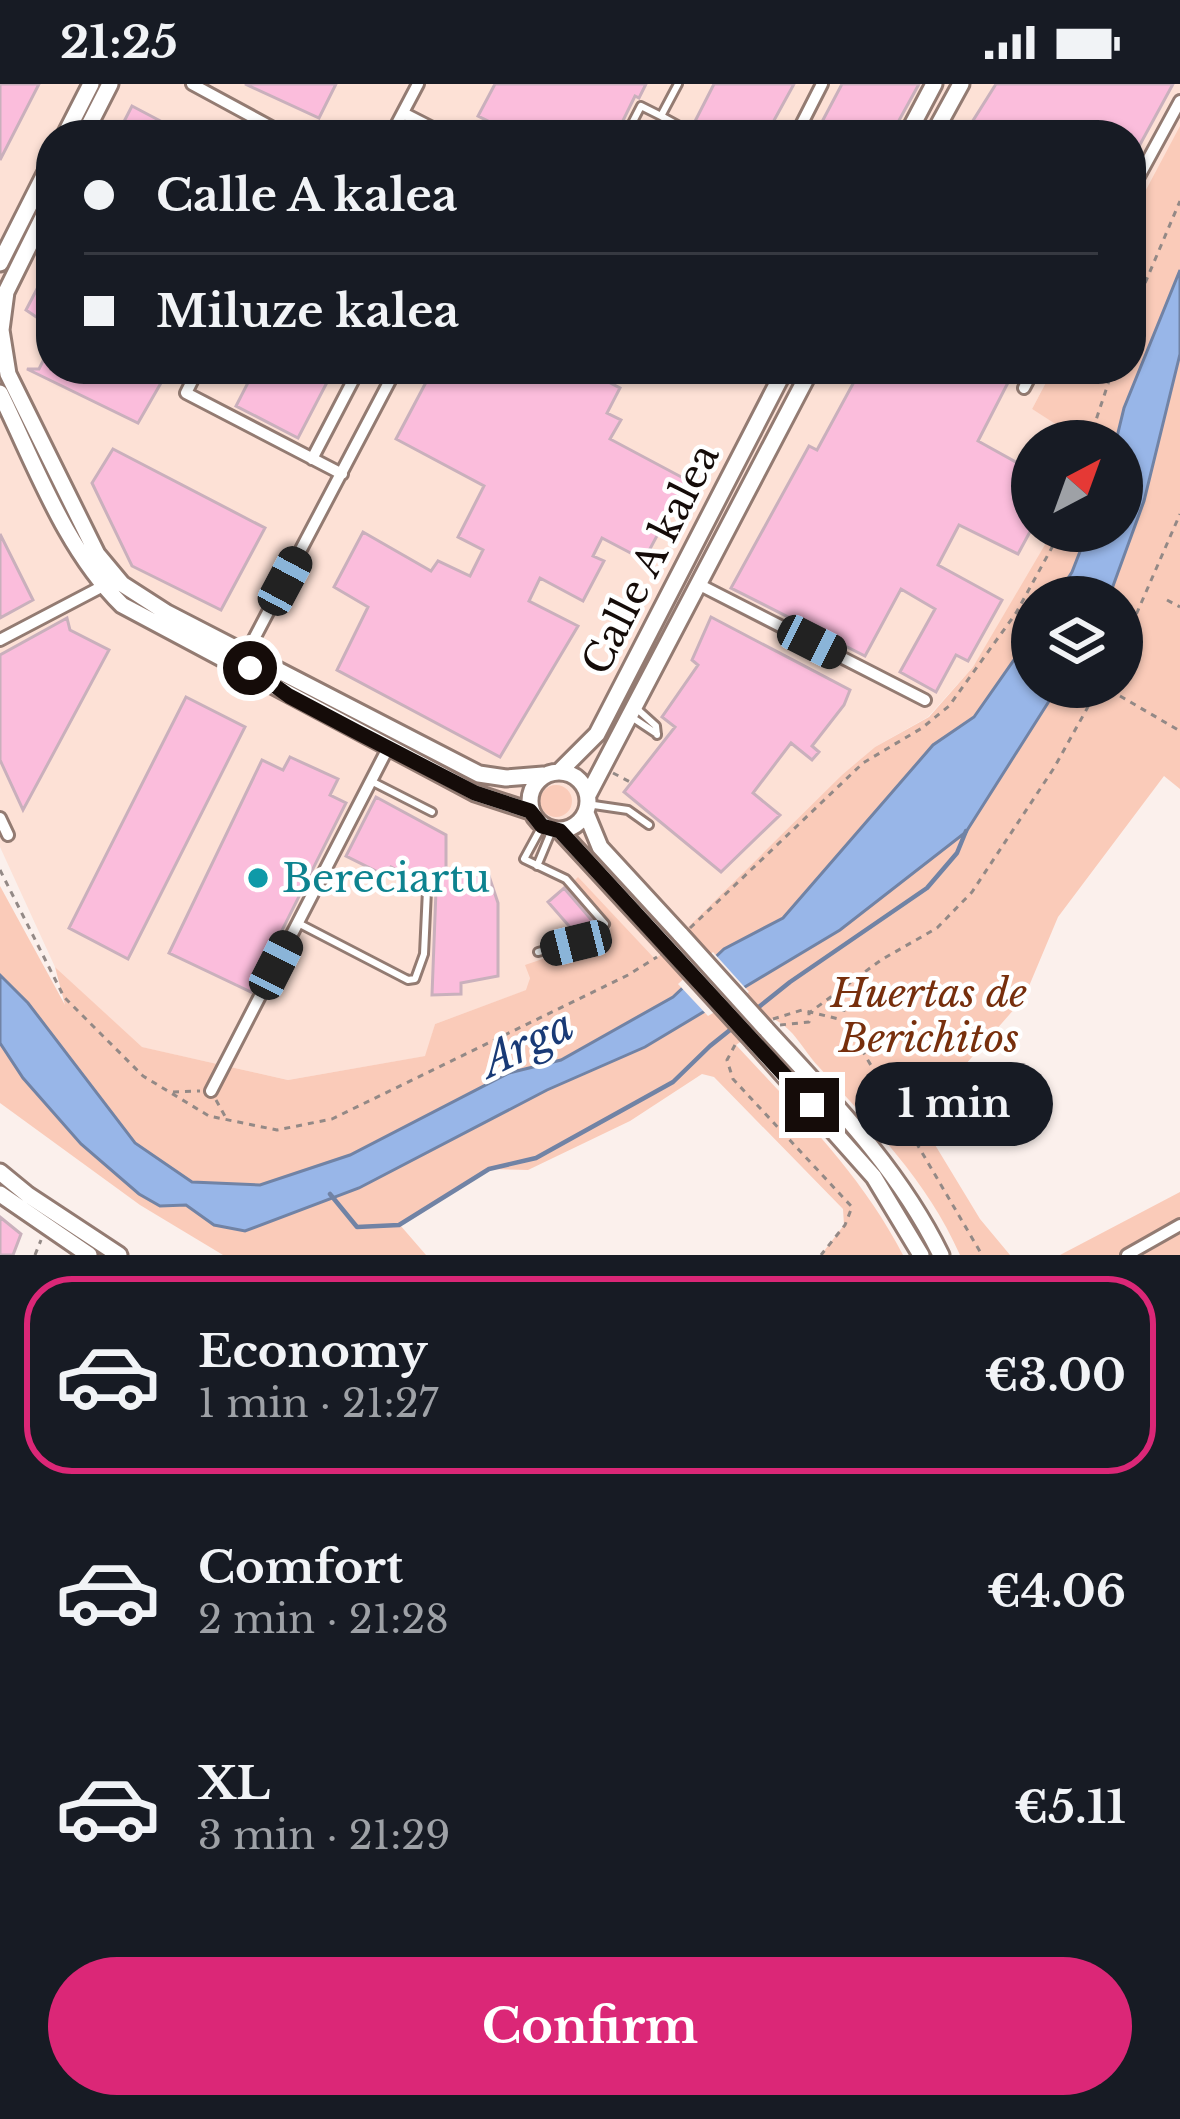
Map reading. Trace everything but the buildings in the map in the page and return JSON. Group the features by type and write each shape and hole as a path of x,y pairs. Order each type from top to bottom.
{"main road":[{"path":"72,120 94,84"},
{"path":"92,120 110,84"},
{"path":"915,120 934,84"},
{"path":"941,120 961,84"},
{"path":"0,263 36,192"},
{"path":"36,231 6,292 1,330 8,374 97,554 122,584 167,613 479,774 506,778 560,771 578,778 600,847 684,933 893,1172 941,1255"},
{"name":"Calle A kalea","path":"560,771 597,734 777,384"},
{"path":"796,396 797,384"},
{"path":"552,829 576,826 803,384"},
{"path":"0,393 78,550 103,586 135,614 205,652 475,793 530,811 664,952 767,1029 874,1177 921,1255"},
{"path":"205,652 214,650 233,659 247,652"},
{"path":"247,652 250,668 289,696"},
{"path":"530,811 530,790 543,775"},
{"path":"0,1172 28,1196 119,1255"},
{"path":"0,1194 89,1255"}],"street":[{"path":"192,84 258,120"},
{"path":"399,120 418,84"},
{"path":"804,120 822,84"},
{"path":"1146,163 1180,101"},
{"path":"403,112 418,120"},
{"path":"190,384 186,392 342,474"},
{"path":"312,460 351,384"},
{"path":"247,652 388,384"},
{"path":"1024,388 1026,384"},
{"path":"700,585 925,700"},
{"path":"0,640 103,586"},
{"path":"211,1091 388,748"},
{"path":"0,818 8,835"},
{"path":"1127,1255 1180,1225"}],"lane":[{"path":"661,116 678,84"},
{"path":"634,120 641,106 668,120"},
{"path":"371,782 432,812"},
{"path":"587,804 628,810 650,824"},
{"path":"538,952 594,937 605,924 577,888 524,859 552,829"},
{"path":"537,866 552,829"},
{"path":"298,922 408,980 415,979 424,954 427,890"}],"path":[{"path":"1146,281 1180,201"},
{"path":"1096,420 1108,384"},
{"path":"1143,599 1180,514"},
{"path":"684,933 863,763 949,706 1016,613 1049,552"},
{"path":"1167,600 1180,607"},
{"path":"809,1012 881,960 937,928 972,892 1087,708"},
{"path":"1141,708 1180,731"},
{"path":"601,778 611,752"},
{"path":"611,772 632,783"},
{"path":"0,870 64,997 143,1076 209,1116 278,1130 332,1120 628,975 664,952"},
{"path":"842,990 845,1021 982,1255"},
{"path":"767,1029 794,1011 834,1015 845,1021"},
{"path":"767,1029 806,1023 809,1012"},
{"path":"735,1045 727,1060 734,1079 852,1207 821,1255"},
{"path":"35,1255 41,1240"}],"shaded area":[{"path":"0,84 1180,84 1180,131 1146,195 1146,120 36,120 36,384 1045,384 1032,409 1050,420 1011,420 1011,552 1044,552 1029,576 1011,576 1011,605 973,667 928,717 875,747 843,774 783,841 659,956 530,978 527,990 435,1024 426,1056 288,1080 141,1047 55,967 0,847"}],"green space":[{"path":"1180,126 1180,270 1146,354 1146,190"},
{"name":"Huertas de Berichitos","path":"1180,354 1180,789 1164,776 1058,917 1024,998 921,1115 889,1069 980,1219 1010,1255 960,1255 931,1202 897,1155 793,1034 773,1019 736,1045 848,1171 903,1255 821,1255 844,1225 843,1209 714,1077 702,1074 630,1121 528,1170 489,1169 400,1225 426,1255 223,1255 140,1205 0,1103 0,1043 34,1090 73,1131 160,1206 186,1204 214,1225 244,1231 359,1188 547,1090 645,1047 840,930 966,832 1045,708 1143,708 1143,576 1117,576 1125,552 1143,552 1144,501"},
{"path":"1045,384 1134,384 1121,420 1049,420 1032,409"},
{"path":"1041,552 1080,552 1069,576 1027,576"},
{"path":"1011,602 1011,664 974,717 933,745 783,918 724,949 673,997 561,1060 509,1073 350,1155 260,1185 192,1182 135,1143 28,1003 0,975 0,886 65,1005 55,967 142,1047 288,1080 425,1056 435,1024 526,990 530,978 525,965 610,936 611,922 574,881 578,877 654,958 659,956 843,774 875,747 929,717 973,667"},
{"path":"556,785 567,790 572,801 567,812 556,817 545,812 540,801 545,790"},
{"path":"1180,1192 1180,1255 1060,1255"}],"water":[{"path":"1180,270 1180,354 1143,504 1143,420 1121,420 1134,384 1146,384 1146,354"},
{"path":"1080,552 1125,552 1117,576 1069,576"},
{"path":"1011,664 1011,708 1045,708 966,832 840,930 645,1047 547,1090 359,1188 245,1231 214,1225 186,1205 160,1206 139,1194 81,1144 23,1078 0,1043 0,975 28,1003 135,1143 192,1182 260,1185 350,1155 509,1073 561,1060 673,997 724,949 783,918 933,745 974,717"}],"pier":[{"path":"713,952 749,992 708,1016 678,984"}],"waterway":[{"path":"330,1194 357,1227 399,1225 489,1169 536,1158 673,1082 790,982 927,888 957,853 966,831"}],"place":[{"name":"Bereciartu","path":"258,878"}],"route":[{"path":"250,668 289,696 355,731 475,793 530,811 542,826 560,831 812,1105"}],"water label":[{"name":"Arga","path":"527,1043"}]}
